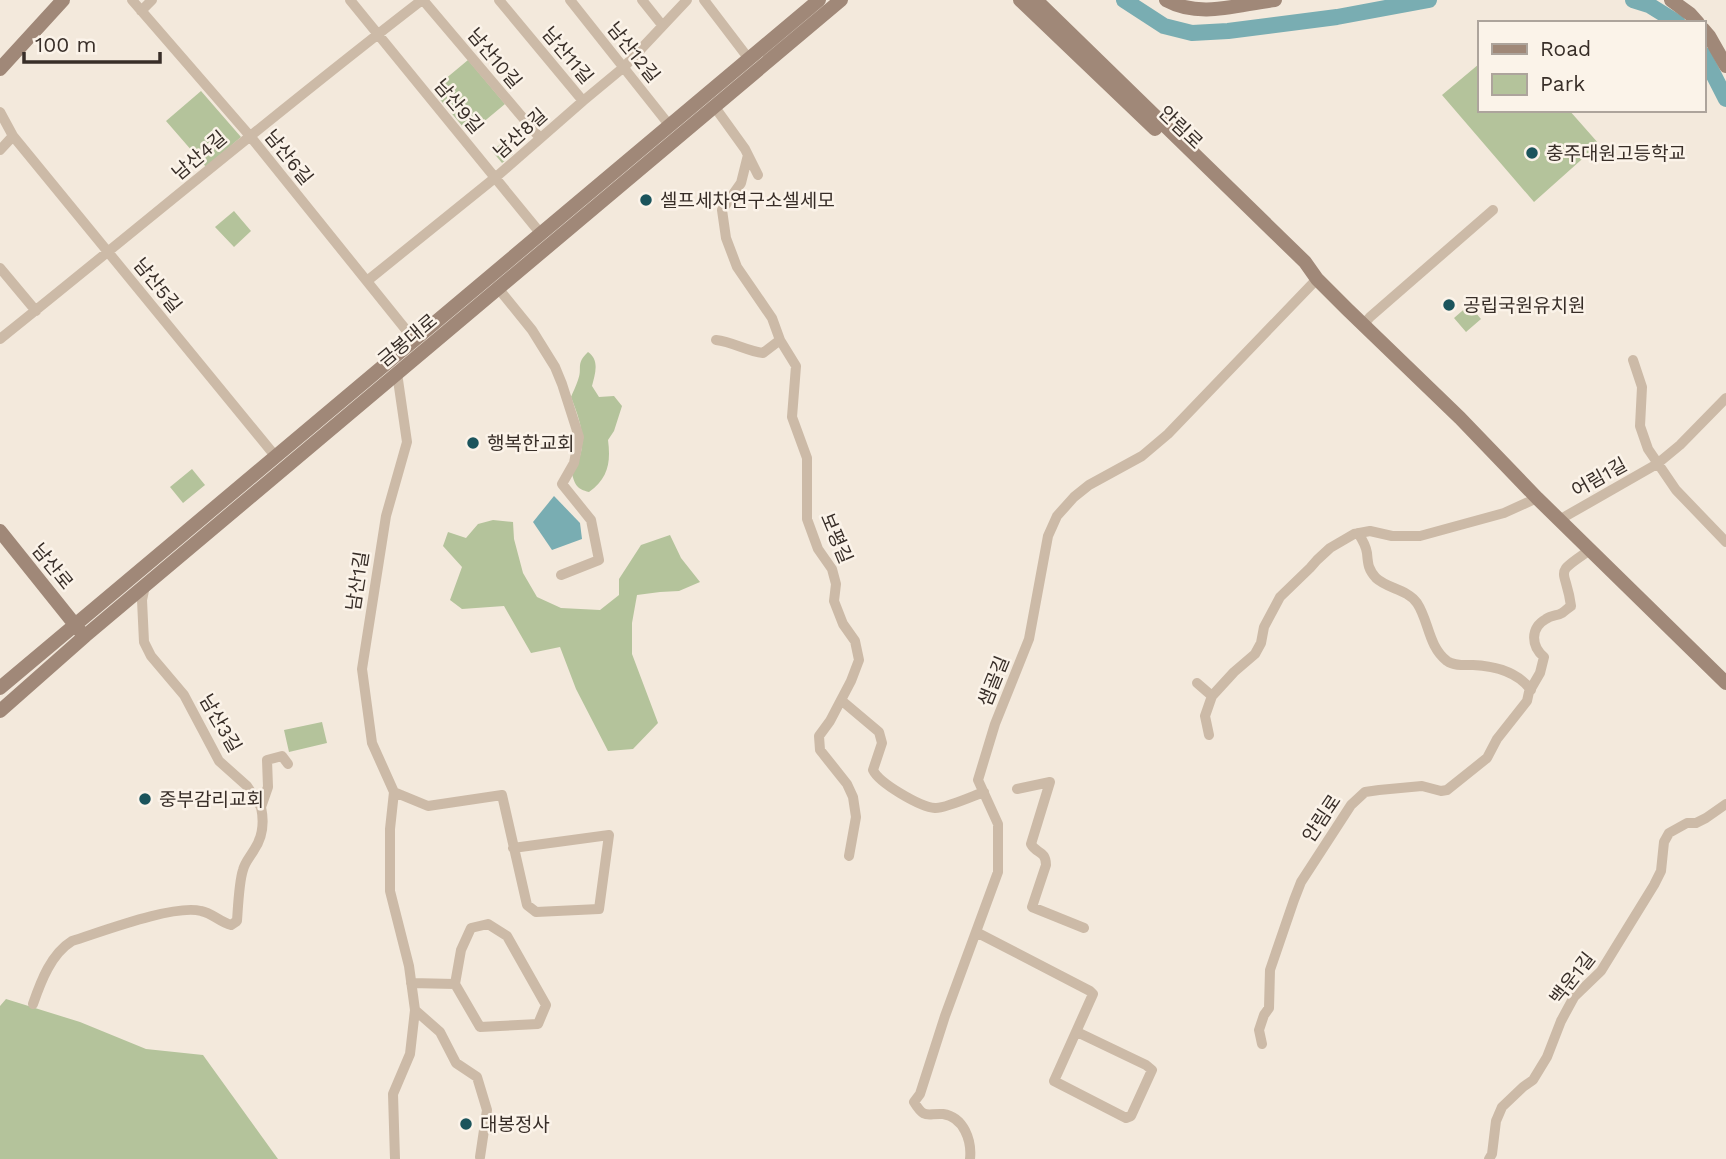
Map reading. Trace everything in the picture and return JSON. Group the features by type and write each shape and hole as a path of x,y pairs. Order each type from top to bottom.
{"street":[{"path":"0,69 63,0"},
{"name":"남산6길","path":"132,0 250,136 415,341"},
{"path":"141,11 152,0"},
{"name":"남산9길","path":"350,0 541,234"},
{"name":"남산4길","path":"0,339 422,0"},
{"name":"남산10길","path":"422,0 540,138"},
{"name":"남산11길","path":"499,0 583,101"},
{"name":"남산12길","path":"570,0 670,126"},
{"path":"642,0 662,25"},
{"name":"남산8길","path":"367,281 496,177 624,67 687,0"},
{"path":"704,0 749,59"},
{"name":"금봉대로","path":"0,711 85,636 841,0"},
{"name":"안림로","path":"1020,0 1298,268 1317,279"},
{"name":"안림로","path":"1036,0 1305,262 1317,279 1363,325 1726,682"},
{"path":"1166,0 1177,6 1210,10 1275,0"},
{"path":"1671,0 1696,21"},
{"name":"금봉대로","path":"0,688 670,126 810,3"},
{"path":"1705,31 1726,66"},
{"path":"714,106 748,155 758,175"},
{"name":"남산5길","path":"0,112 13,136 276,457"},
{"path":"0,150 13,136"},
{"name":"보평길","path":"748,155 741,183 722,210 726,238 737,267 772,318 780,340 796,366 792,417 807,458 807,519 818,549 831,569 836,584 834,601 843,624 855,641 859,660 830,721 819,736 820,750 847,784 853,797 856,817 849,856"},
{"path":"1363,325 1493,209"},
{"path":"0,268 36,310"},
{"name":"샘골길","path":"970,1159 971,1147 967,1133 961,1125 951,1116 930,1116 919,1110 914,1102 920,1094 945,1016 998,872 998,824 978,780 995,724 1029,639 1048,536 1057,516 1074,497 1089,485 1142,456 1168,434 1317,279"},
{"path":"498,288 532,330 555,367 579,437 574,463 562,484 591,520 600,559 561,575"},
{"path":"716,340 764,353 780,340"},
{"name":"어림1길","path":"1633,360 1642,387 1640,426 1647,449 1676,489 1726,542"},
{"name":"남산1길","path":"395,1159 393,1094 410,1054 415,1010 409,966 390,891 390,829 394,792 373,743 362,668 386,516 407,442 397,373"},
{"name":"어림1길","path":"1559,520 1657,464 1680,445 1726,398"},
{"path":"1209,735 1205,716 1212,696 1255,654 1264,628 1280,597 1330,548 1343,539 1370,531 1392,536 1420,536 1504,513 1537,498"},
{"name":"남산로","path":"0,531 85,636"},
{"path":"1358,533 1367,552 1369,569 1382,583 1412,597 1423,614 1430,638 1448,662 1500,669 1520,677 1531,690"},
{"name":"안림로","path":"1262,1044 1259,1030 1269,1008 1270,970 1294,900 1306,873 1351,805 1365,792 1422,786 1447,790 1487,758 1497,739 1527,701 1544,662 1544,657 1537,651 1534,643 1537,627 1543,620 1562,613 1571,606 1563,571 1567,565 1590,550"},
{"name":"남산3길","path":"146,585 142,600 144,642 151,656 184,695 219,761 247,786 261,807"},
{"path":"1197,683 1212,696"},
{"path":"841,700 879,732 882,744 873,770 877,777 892,788 915,801 937,808 984,792"},
{"name":"남산3길","path":"261,807 268,787 267,760 282,756 288,764"},
{"path":"1017,789 1050,782 1031,844 1044,854 1046,859 1032,907 1084,928"},
{"path":"394,792 428,806 502,796 513,848 527,905 536,912 598,909 609,835 513,848"},
{"name":"백운1길","path":"1489,1159 1496,1121 1502,1107 1533,1080 1547,1057 1556,1031 1574,997 1601,971 1654,886 1661,871 1664,842 1669,833 1687,823 1696,823 1706,818 1726,804"},
{"path":"33,1004 51,963 63,946 72,940 177,911 202,911 231,925 237,920 242,872 247,859 256,848 264,820 261,807"},
{"path":"488,924 507,936 546,1005 538,1024 480,1027 455,984 461,950 471,928 488,924"},
{"path":"976,932 1093,994 1054,1081 1126,1118 1131,1116 1152,1070 1077,1032"},
{"path":"411,983 455,984"},
{"path":"415,1010 440,1032 456,1063 477,1077 487,1110 480,1157"}],"green space":[{"path":"468,60 505,104 469,134 432,90"},
{"path":"1478,65 1478,112 1571,112 1599,144 1534,202 1442,95"},
{"path":"201,91 241,137 206,167 166,121"},
{"path":"503,142 513,154 502,163 492,151"},
{"path":"234,211 251,231 234,247 215,227"},
{"path":"1469,305 1481,319 1466,332 1454,318"},
{"path":"588,352 595,363 592,386 599,397 614,396 622,406 614,431 608,440 607,469 589,492 577,486 572,474 581,454 582,436 571,397 582,360"},
{"path":"192,469 205,485 183,503 170,487"},
{"path":"493,520 513,522 514,539 523,573 537,597 561,608 600,610 619,595 619,579 641,545 670,535 681,558 700,582 679,591 637,595 632,623 632,654 658,723 633,749 608,751 576,689 560,647 531,653 504,606 462,609 450,600 462,567 443,546 448,532 466,538 478,524"},
{"path":"322,722 327,743 289,752 284,730"},
{"path":"6,999 80,1022 146,1049 203,1055 278,1159 0,1159 0,1006"}],"water":[{"path":"554,496 580,523 582,539 552,550 533,522"}],"waterway":[{"path":"1124,0 1164,26 1192,33 1337,17 1429,0"},
{"path":"1633,0 1649,5 1675,21"},
{"path":"1705,58 1726,99"}],"place":[{"name":"충주대원고등학교","path":"1532,153"},
{"name":"셀프세차연구소셀세모","path":"646,200"},
{"name":"공립국원유치원","path":"1449,305"},
{"name":"행복한교회","path":"473,443"},
{"name":"중부감리교회","path":"145,799"},
{"name":"대봉정사","path":"466,1124"}]}
